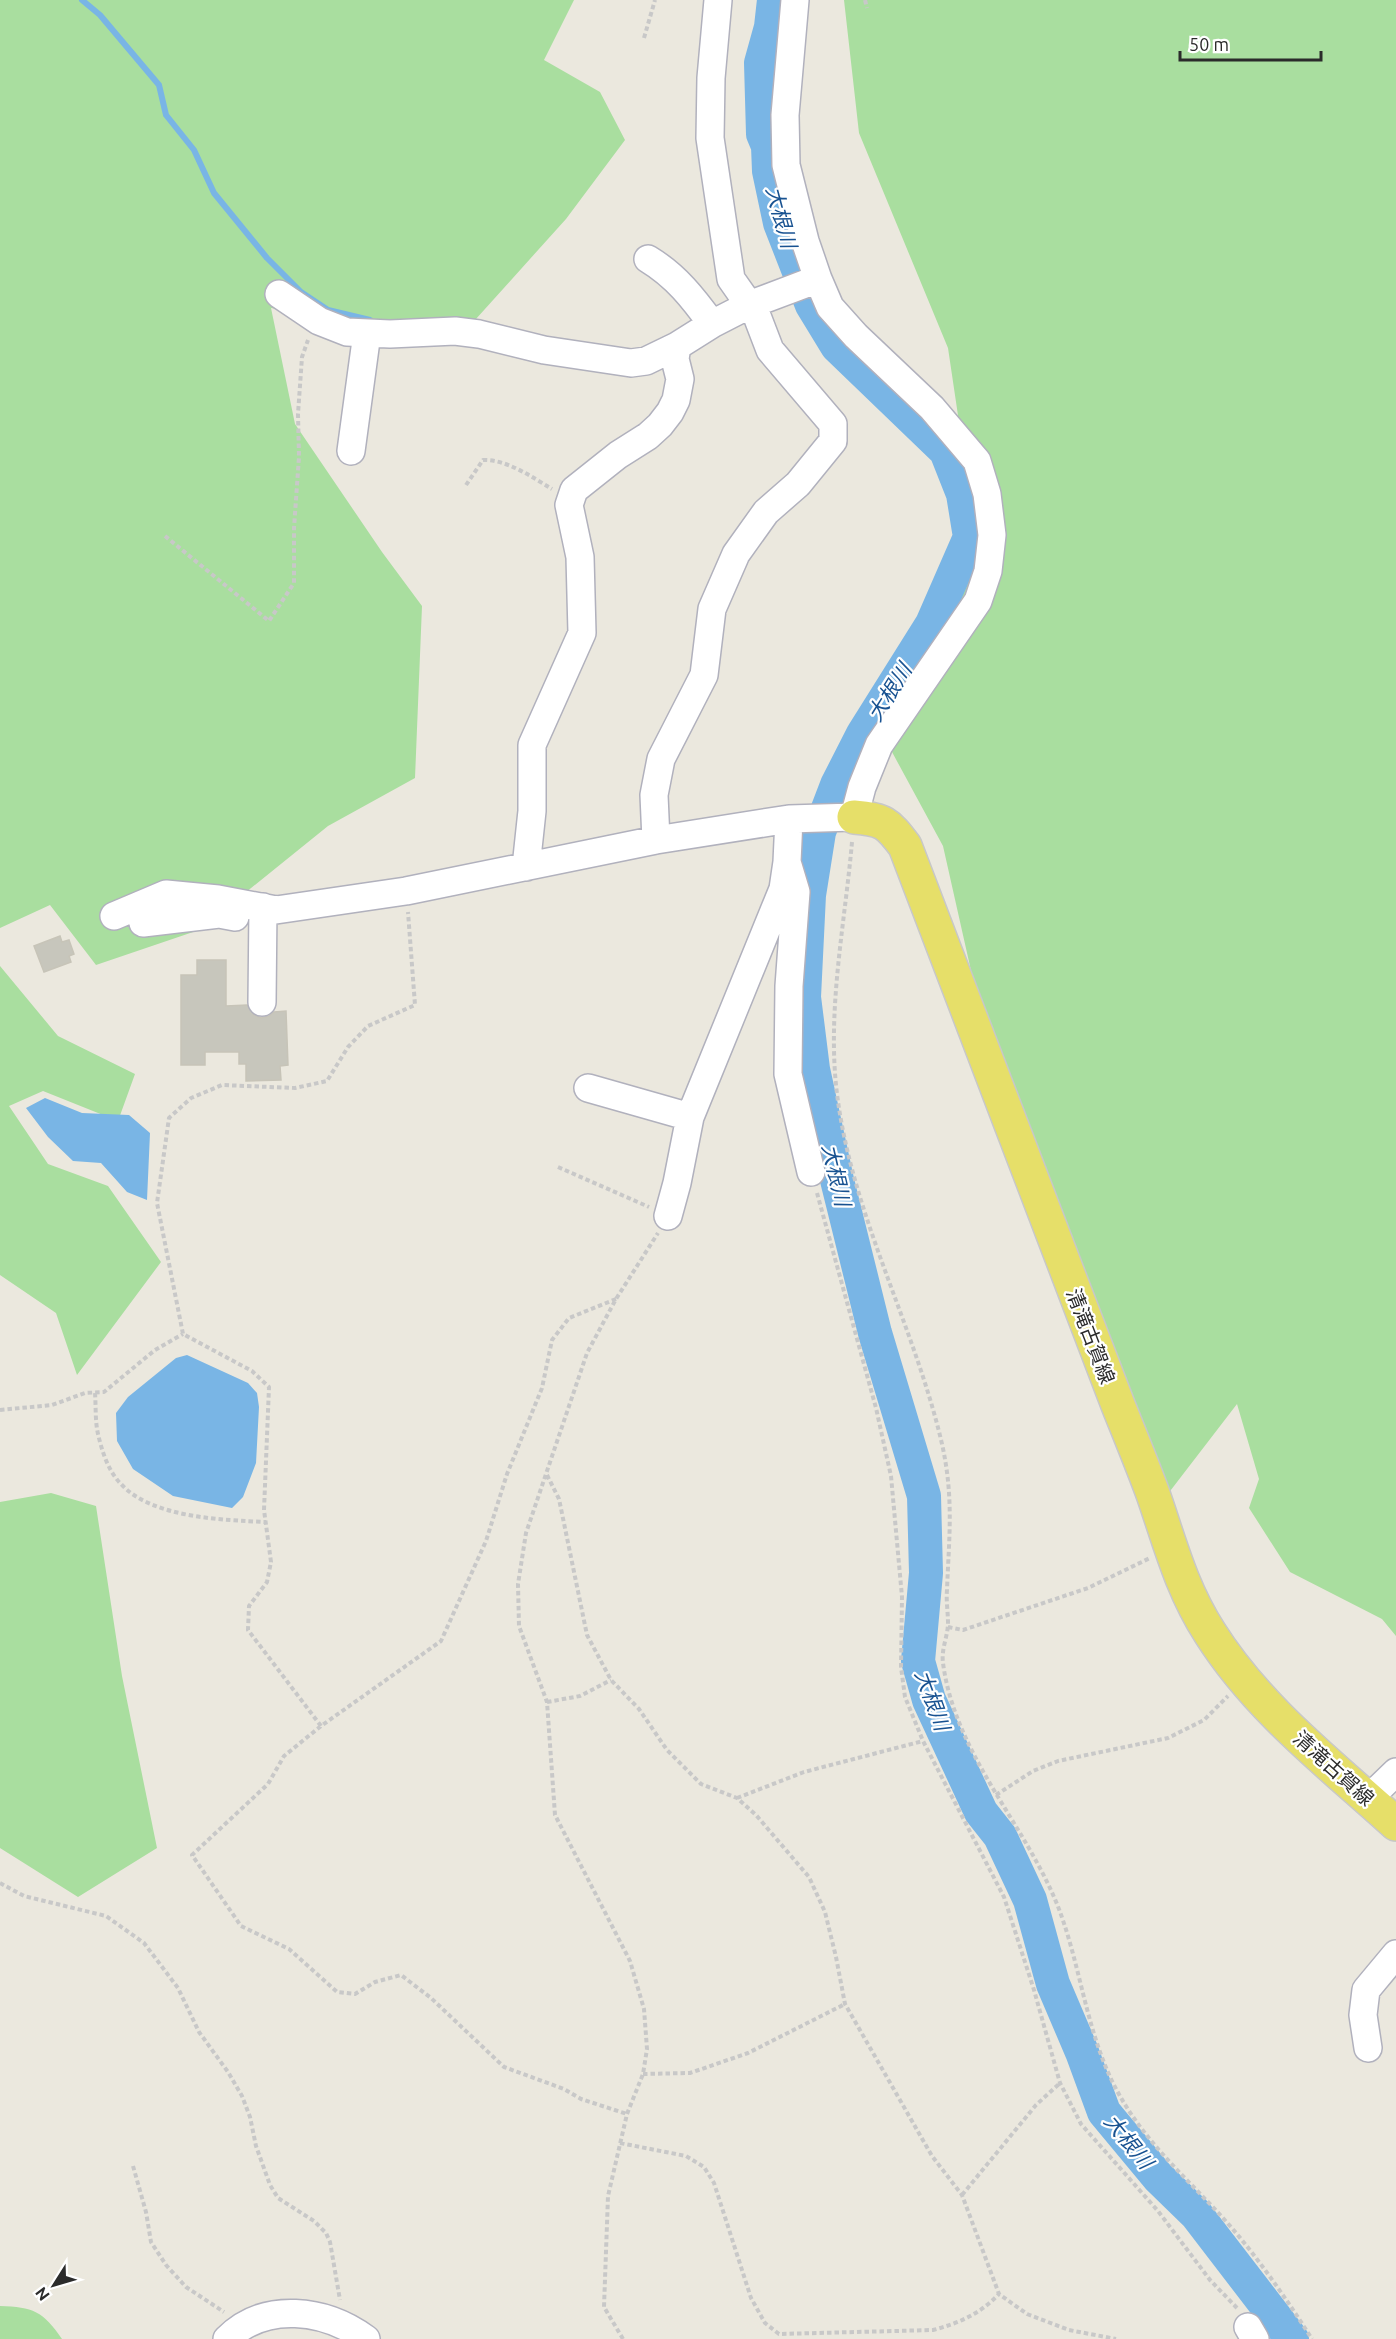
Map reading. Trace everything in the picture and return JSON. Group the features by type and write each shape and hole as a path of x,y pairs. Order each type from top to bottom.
{"main road":[{"name":"清滝古賀線","path":"854,817 875,818 889,825 905,846 983,1047 1052,1236 1153,1494 1180,1576 1196,1609 1211,1635 1243,1679 1276,1717 1396,1824"}],"street":[{"path":"656,840 654,795 661,759 704,675 712,609 736,554 766,512 798,484 833,441 833,424 770,350 757,316 731,279 710,138 711,78 718,0"},
{"path":"144,923 219,914 267,913 406,891 656,840 789,819 854,817 862,787 879,745 978,601 988,571 992,535 987,494 977,461 932,408 856,336 830,307 818,279 805,241 786,165 785,115 795,0"},
{"path":"648,259 667,271 683,286 712,324"},
{"path":"279,294 319,321 347,332 471,333 544,350 631,363 646,361 677,346 749,305 818,279"},
{"path":"351,451 367,333"},
{"path":"526,867 532,811 532,745 582,633 580,557 569,505 574,490 618,455 648,436 660,426 670,412 676,400 680,379 675,359 677,346"},
{"path":"668,1216 690,1117 783,889 789,819"},
{"path":"787,862 796,892 789,986 788,1074 811,1173"},
{"path":"114,916 166,894 218,899 267,913"},
{"path":"262,1002 267,913"},
{"path":"588,1088 690,1117"},
{"path":"1368,1799 1396,1772"},
{"path":"1368,2048 1363,2015 1366,1990 1396,1954"},
{"path":"227,2326 235,2331 274,2314 294,2312 335,2323 355,2331 366,2339"}],"path":[{"path":"644,38 655,0"},
{"path":"865,0 867,8"},
{"path":"165,536 269,621 294,583 294,528 302,357 305,344 319,321"},
{"path":"466,485 483,460 491,460 525,473 571,499"},
{"path":"854,817 836,1003 834,1038 836,1087 846,1143 863,1203 922,1374 942,1445 951,1493 948,1627 942,1657 948,1690 959,1726 996,1795 1045,1876 1058,1908 1085,2006 1111,2080 1136,2125 1175,2170 1230,2226 1279,2288 1312,2339"},
{"path":"183,1334 157,1203 169,1118 191,1098 222,1085 295,1088 327,1081 348,1047 368,1026 415,1005 406,891"},
{"path":"558,1167 668,1216 616,1299 587,1353 526,1533 518,1584 519,1626 547,1702 555,1815 630,1962 644,2009 647,2049 643,2074 627,2114 608,2196 604,2307 623,2339"},
{"path":"811,1173 876,1408 891,1476 902,1597 901,1667 905,1697 923,1741 1004,1897 1034,1990 1060,2083 1081,2124 1158,2211 1210,2280 1239,2310 1251,2333"},
{"path":"616,1299 569,1317 552,1340 542,1388 507,1474 486,1541 441,1641 321,1726 284,1756 268,1784 192,1855 241,1926 289,1949 338,1992 355,1994 375,1982 401,1976 431,1998 504,2067 564,2089 581,2099 627,2114"},
{"path":"0,1410 52,1405 85,1393 104,1392 155,1350 183,1334"},
{"path":"183,1334 252,1371 269,1387 266,1522 271,1562 267,1582 249,1606 248,1630 321,1726"},
{"path":"95,1393 97,1431 105,1456 120,1484 133,1495 154,1505 209,1518 266,1522"},
{"path":"546,1474 559,1499 587,1635 611,1680 639,1709 667,1750 701,1785 737,1798 756,1815 809,1877 825,1912 845,2004 932,2157 962,2195 999,2294 1027,2314 1069,2330 1116,2339"},
{"path":"948,1627 963,1630 1088,1588 1170,1548"},
{"path":"996,1795 1033,1771 1058,1761 1167,1738 1204,1720 1243,1679"},
{"path":"547,1702 580,1696 611,1680"},
{"path":"737,1798 804,1772 923,1741"},
{"path":"0,1883 24,1896 106,1916 144,1942 177,1988 199,2032 242,2096 250,2116 256,2146 270,2185 278,2198 314,2221 326,2233 330,2242 341,2297 335,2323"},
{"path":"643,2074 690,2073 748,2053 845,2004"},
{"path":"962,2195 1036,2105 1060,2083"},
{"path":"620,2143 686,2156 705,2168 714,2183 751,2298 765,2323 779,2334 933,2331 977,2314 999,2294"},
{"path":"133,2166 141,2189 151,2242 186,2287 214,2307 227,2326"}],"green space":[{"path":"0,0 574,0 544,60 600,92 625,140 566,219 457,340 271,308 295,424 382,552 422,606 415,778 328,826 199,930 96,965 50,905 0,928"},
{"path":"844,0 1396,0 1396,1636 1382,1619 1290,1572 1249,1508 1259,1479 1237,1404 1154,1512 974,984 943,846 879,728 979,557 948,348 859,133"},
{"path":"0,966 58,1036 135,1074 118,1121 43,1091 9,1106 48,1164 108,1186 161,1262 77,1375 56,1313 0,1275"},
{"path":"51,1493 96,1506 122,1676 157,1848 78,1897 0,1848 0,1502"},
{"path":"0,2306 29,2309 36,2312 49,2322 62,2339 0,2339"}],"water":[{"path":"45,1098 82,1113 129,1115 150,1133 147,1200 127,1192 101,1163 73,1161 48,1137 26,1108"},
{"path":"187,1355 248,1383 257,1393 259,1407 256,1463 243,1497 232,1508 173,1496 133,1469 117,1441 116,1413 128,1397 176,1358"}],"building":[{"path":"60,936 62,942 69,940 74,954 69,956 71,962 44,972 34,946"},
{"path":"197,960 226,960 226,1006 247,1005 254,1015 261,1018 274,1012 286,1011 288,1065 280,1066 281,1080 246,1081 246,1064 239,1064 239,1052 205,1052 205,1065 181,1065 181,975 197,975"}],"waterway":[{"path":"82,0 100,15 159,85 166,115 194,150 214,193 267,258 301,292 328,310 370,320"},
{"name":"大根川","path":"774,0 771,27 761,63 763,134 768,146 769,171 780,223 812,305 837,346 946,451 963,494 970,537 932,624 863,734 837,785 819,832 809,895 804,997 813,1069 837,1180 875,1333 924,1496 926,1573 918,1661 929,1700 981,1812 1000,1836 1030,1900 1053,1984 1104,2112 1158,2177 1196,2214 1292,2339"}]}
